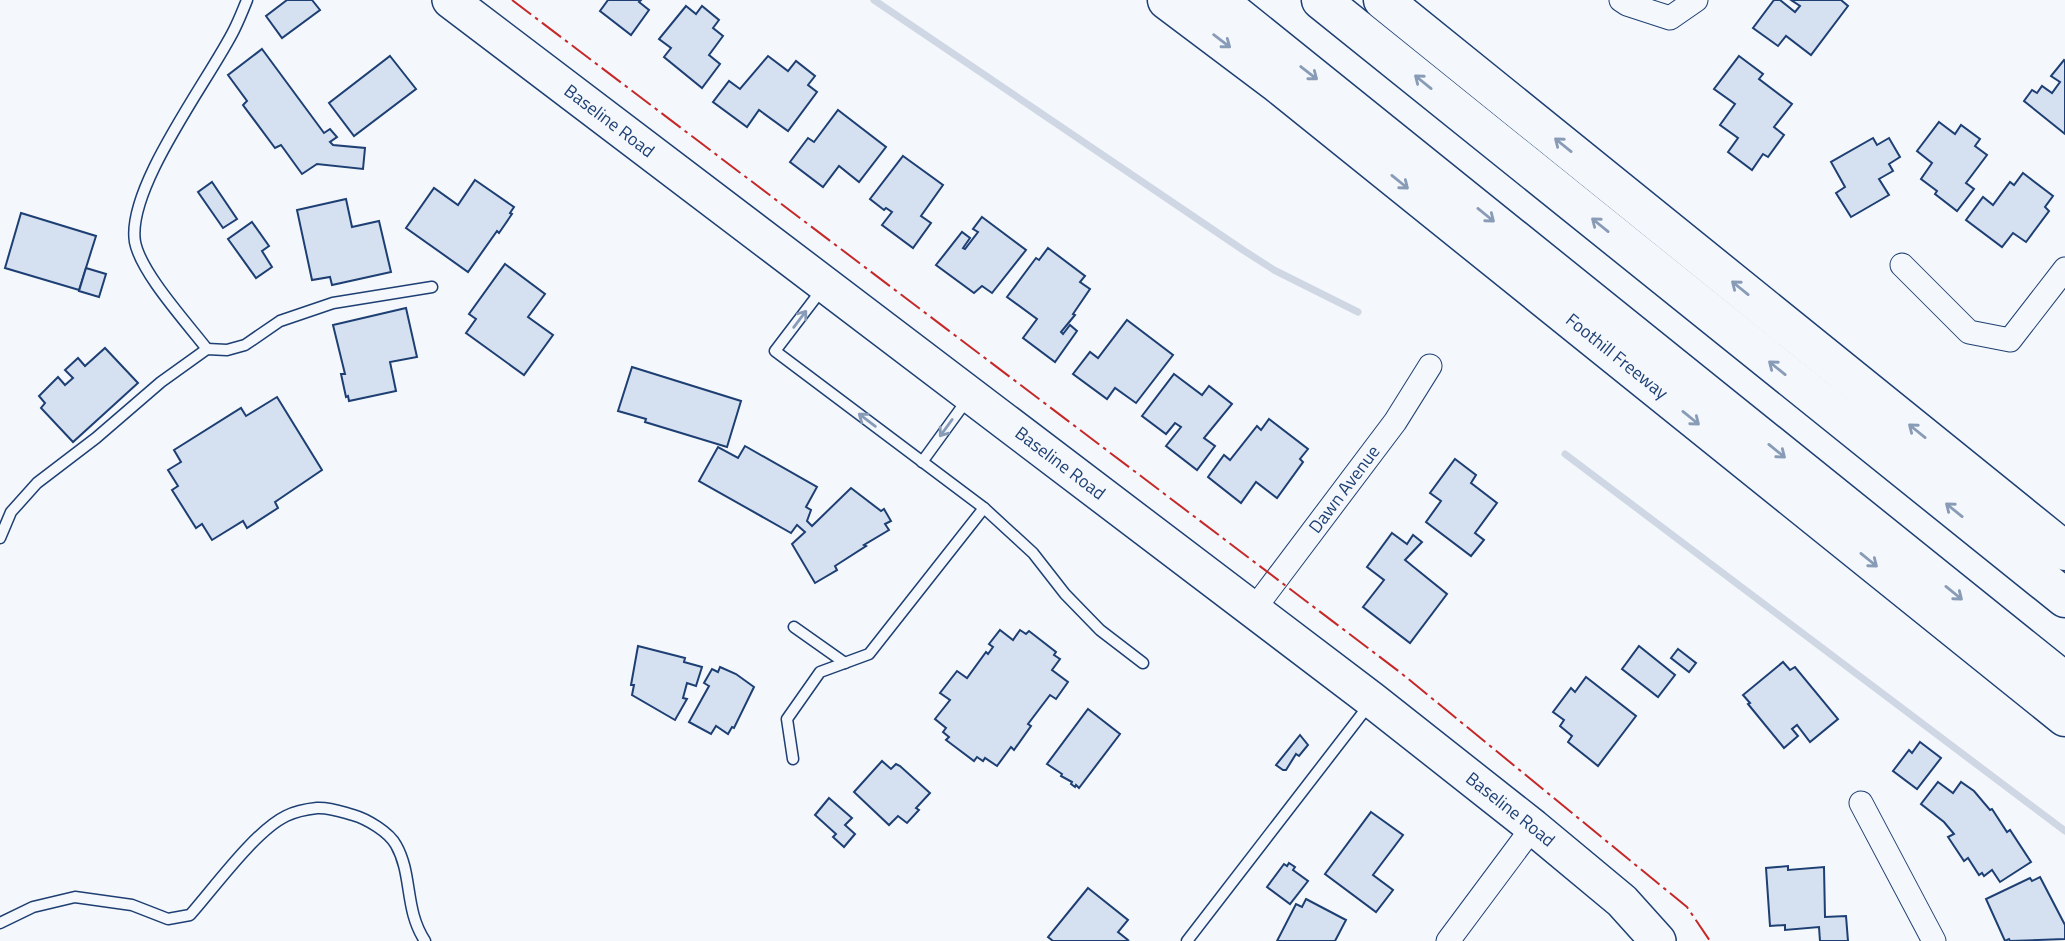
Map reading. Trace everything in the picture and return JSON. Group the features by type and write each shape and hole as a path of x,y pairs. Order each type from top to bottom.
{"highway":[{"name":"Foothill Freeway","path":"1167,0 1276,82 2065,717"},
{"path":"1217,0 2065,682"},
{"path":"1321,0 2065,598"},
{"path":"1383,0 2065,551"}],"main road":[{"name":"Baseline Road","path":"450,0 1254,609 1533,827 1622,901 1658,941"}],"street":[{"path":"1621,0 1670,18 1696,0"},
{"path":"1902,265 1969,332 2010,340 2065,269"},
{"name":"Dawn Avenue","path":"1254,609 1395,422 1430,366"},
{"path":"1861,803 1934,941"},
{"path":"1448,941 1533,827"}],"lane":[{"path":"206,349 146,268 135,243 135,225 142,198 158,159 235,29 247,0"},
{"path":"825,286 775,351 984,508 1033,553 1065,594 1100,630 1143,663"},
{"path":"0,538 10,512 37,483 206,349 227,350 245,345 280,321 333,303 432,287"},
{"path":"922,461 971,395"},
{"path":"793,759 787,719 820,672 869,654 984,508"},
{"path":"794,627 845,663"},
{"path":"1187,941 1372,701"},
{"path":"0,923 33,907 75,897 132,905 168,919 190,915 263,832 287,815 318,808 366,819 395,842 403,862 408,899 418,930 425,941"}],"building":[{"path":"287,0 312,0 320,10 282,38 266,16"},
{"path":"608,0 641,0 639,2 649,10 631,35 600,11"},
{"path":"1774,0 1780,0 1795,12 1800,6 1791,0 1841,0 1848,6 1811,55 1786,36 1778,46 1753,28"},
{"path":"686,6 696,14 702,6 719,20 713,28 723,36 709,55 720,64 702,88 664,57 671,48 659,39"},
{"path":"262,49 324,133 330,129 337,137 330,142 333,145 365,148 363,169 317,164 302,174 281,145 275,148 243,105 247,101 228,75"},
{"path":"390,56 416,89 354,136 329,103"},
{"path":"768,56 788,71 796,61 815,76 808,85 817,92 788,131 759,110 747,127 713,102 729,81 740,89"},
{"path":"1739,56 1763,74 1759,79 1792,104 1774,127 1784,135 1768,157 1763,154 1752,170 1728,152 1738,138 1720,125 1735,104 1714,89"},
{"path":"2064,60 2065,134 2024,101 2032,90 2037,93 2042,86 2052,93 2060,82 2051,76"},
{"path":"838,110 886,147 859,182 839,166 823,187 790,162 808,138 814,142"},
{"path":"1939,122 1955,134 1961,125 1980,139 1975,146 1987,155 1966,183 1974,189 1957,211 1921,179 1932,163 1917,151"},
{"path":"1873,138 1877,145 1889,138 1900,157 1889,164 1893,171 1879,179 1889,195 1851,217 1836,193 1845,187 1831,162"},
{"path":"903,156 943,185 921,216 931,223 913,248 882,225 892,212 886,208 884,210 870,199"},
{"path":"2023,173 2053,196 2045,207 2049,211 2026,242 2013,233 2002,247 1966,220 1983,197 1993,205 2010,182 2014,185"},
{"path":"475,180 514,207 499,233 497,231 468,272 406,228 434,188 458,205"},
{"path":"212,182 237,219 223,228 198,192"},
{"path":"346,199 352,227 379,221 391,272 332,285 330,277 312,280 297,210"},
{"path":"21,213 96,236 79,290 5,268"},
{"path":"982,217 1026,250 992,293 982,286 974,293 936,265 962,232 970,238 963,248 965,249 978,232 973,229"},
{"path":"252,222 269,246 262,251 272,267 256,278 228,239"},
{"path":"1048,248 1085,276 1080,282 1090,289 1073,314 1075,315 1061,332 1063,334 1070,325 1077,331 1055,362 1023,338 1037,319 1007,297 1036,258 1039,260"},
{"path":"505,264 545,294 528,317 553,335 524,375 466,333 476,319 469,314"},
{"path":"86,268 106,274 99,297 79,291"},
{"path":"406,308 417,357 390,362 396,391 349,401 341,374 345,374 333,325"},
{"path":"1127,320 1173,355 1136,403 1115,388 1107,399 1073,374 1090,352 1098,358"},
{"path":"105,348 138,383 73,442 41,408 45,403 39,396 58,377 65,385 73,378 65,370 78,358 85,366"},
{"path":"632,367 741,401 727,447 618,411"},
{"path":"1174,374 1202,395 1209,386 1232,404 1204,438 1215,446 1197,470 1166,446 1181,427 1175,423 1166,434 1142,416"},
{"path":"277,397 322,470 275,502 278,508 247,528 243,521 212,540 202,524 196,528 172,490 178,486 168,470 181,462 174,450 241,408 246,416"},
{"path":"1269,419 1308,449 1300,459 1303,462 1277,498 1256,482 1241,503 1208,477 1224,455 1230,460 1257,426 1261,430"},
{"path":"745,446 817,487 806,507 811,510 807,521 812,526 851,488 881,511 884,509 891,521 885,524 889,530 864,545 866,546 835,566 837,570 815,583 792,544 805,532 797,525 791,533 699,481 718,447 738,458"},
{"path":"1455,459 1476,475 1471,483 1497,503 1475,533 1484,540 1471,556 1426,522 1441,501 1430,493"},
{"path":"1392,533 1407,544 1413,535 1422,542 1405,560 1447,594 1410,643 1363,607 1384,580 1367,567"},
{"path":"1000,630 1013,640 1020,630 1026,634 1029,631 1056,652 1054,655 1060,659 1052,670 1068,682 1056,699 1050,695 1028,724 1031,726 1014,750 1011,747 997,766 985,758 983,761 977,757 974,761 946,740 949,737 943,732 946,728 935,719 950,700 940,693 957,671 967,678 986,652 988,654 993,647 989,644"},
{"path":"638,646 685,658 684,662 702,667 696,686 687,683 683,698 687,699 675,720 632,695 634,685 631,685"},
{"path":"1639,646 1675,675 1658,697 1622,669"},
{"path":"1678,649 1696,663 1689,672 1671,658"},
{"path":"1783,662 1790,670 1795,667 1838,719 1810,742 1797,725 1792,729 1798,736 1784,748 1743,695"},
{"path":"720,667 754,687 734,728 732,727 728,734 716,726 711,734 689,722 709,686 704,683 712,669 718,672"},
{"path":"1586,677 1636,716 1598,766 1568,742 1572,736 1560,726 1564,720 1553,712 1571,688 1575,692"},
{"path":"1088,709 1120,734 1079,788 1047,764"},
{"path":"1300,735 1308,745 1299,756 1296,754 1286,770 1283,770 1276,765"},
{"path":"1920,742 1941,758 1917,789 1893,771 1909,750 1912,753"},
{"path":"882,761 891,769 896,764 900,766 930,793 907,823 898,816 889,825 854,792"},
{"path":"1938,782 1953,793 1961,782 1974,791 1990,810 1992,809 2007,832 2010,830 2031,862 2000,882 1992,870 1984,876 1982,873 1979,875 1968,858 1964,861 1948,837 1954,834 1944,822 1921,804"},
{"path":"829,798 852,818 845,825 855,834 844,847 833,837 836,834 815,815"},
{"path":"1371,812 1403,835 1373,875 1393,890 1376,912 1325,874"},
{"path":"1289,863 1295,867 1293,870 1308,881 1290,904 1267,887 1284,864 1287,866"},
{"path":"1788,866 1788,870 1824,867 1825,917 1846,916 1848,941 1820,941 1819,927 1785,930 1785,925 1770,926 1766,868"},
{"path":"2040,877 2065,925 2065,939 2005,941 1986,899 2030,878 2032,881"},
{"path":"1088,888 1128,920 1118,932 1128,940 1053,941 1048,937"},
{"path":"1306,899 1346,920 1335,941 1277,941 1296,904 1302,907"}],"waterway":[{"path":"874,0 1274,270 1358,312"},
{"path":"1565,454 2065,831"}],"power":[{"path":"512,0 1401,673 1687,907 1710,941"}]}
